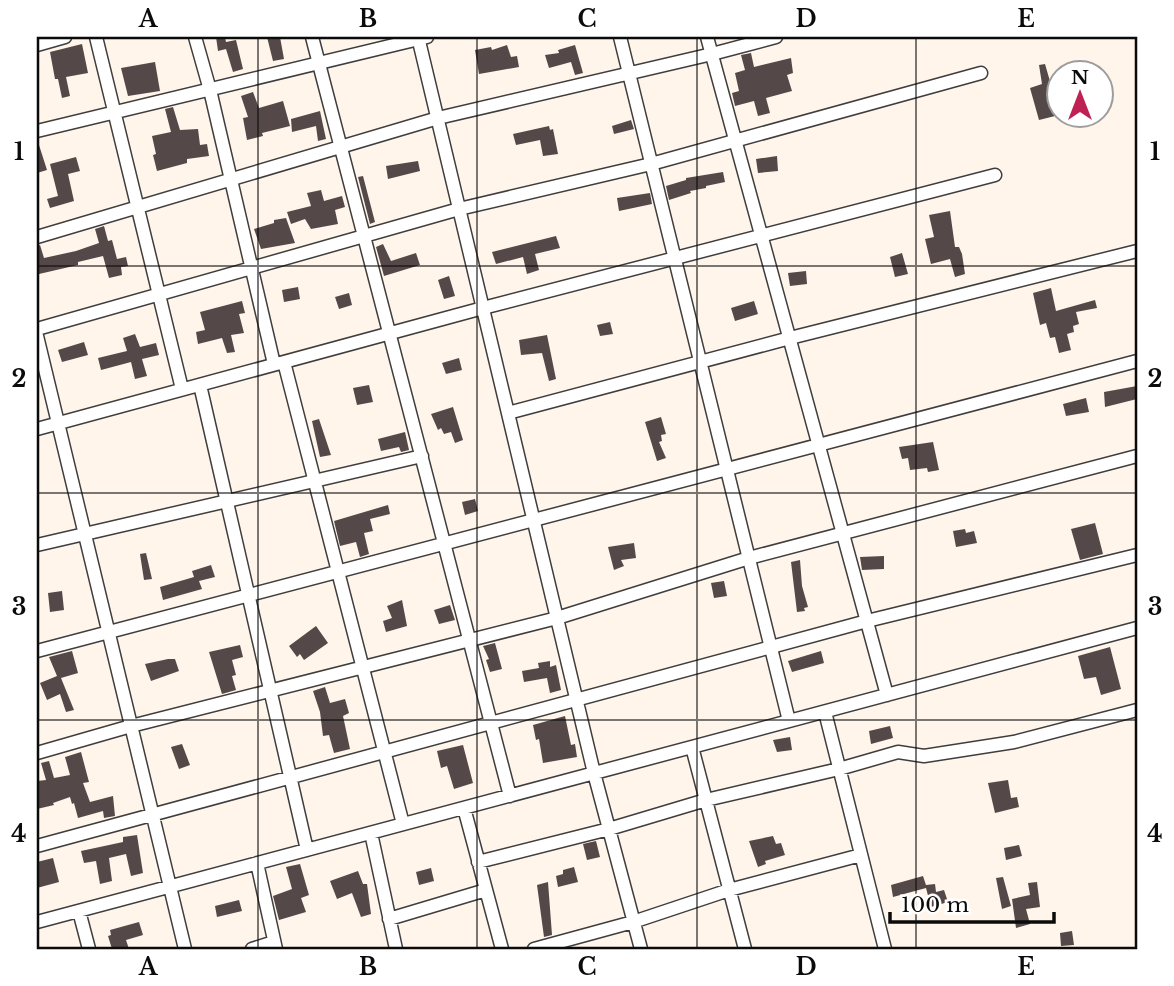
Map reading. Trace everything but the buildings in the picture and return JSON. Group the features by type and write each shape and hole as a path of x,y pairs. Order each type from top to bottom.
{"street":[{"path":"37,46 65,37"},
{"path":"96,37 182,389"},
{"path":"195,37 252,268 315,481 403,824"},
{"path":"312,37 510,796"},
{"path":"620,37 789,721"},
{"path":"707,37 887,695"},
{"path":"37,237 438,118 776,37"},
{"path":"37,131 421,38 576,699 641,949"},
{"path":"37,329 459,209 736,142 981,73"},
{"path":"37,429 483,308 995,175"},
{"path":"508,413 700,361 1137,251"},
{"path":"37,336 185,949"},
{"path":"37,651 1137,361"},
{"path":"200,384 307,850"},
{"path":"37,545 422,456"},
{"path":"37,753 131,726 557,618 749,558 1137,456"},
{"path":"37,846 867,621 1137,555"},
{"path":"37,922 1137,628"},
{"path":"478,862 609,829 706,800 839,769 898,752 924,756 1014,742 1137,710"},
{"path":"824,712 885,949"},
{"path":"692,747 745,949"},
{"path":"464,808 502,949"},
{"path":"371,833 396,949"},
{"path":"534,949 634,922 729,890 861,855"},
{"path":"252,949 275,946 257,863"},
{"path":"389,919 486,890"},
{"path":"79,911 89,949"}]}
